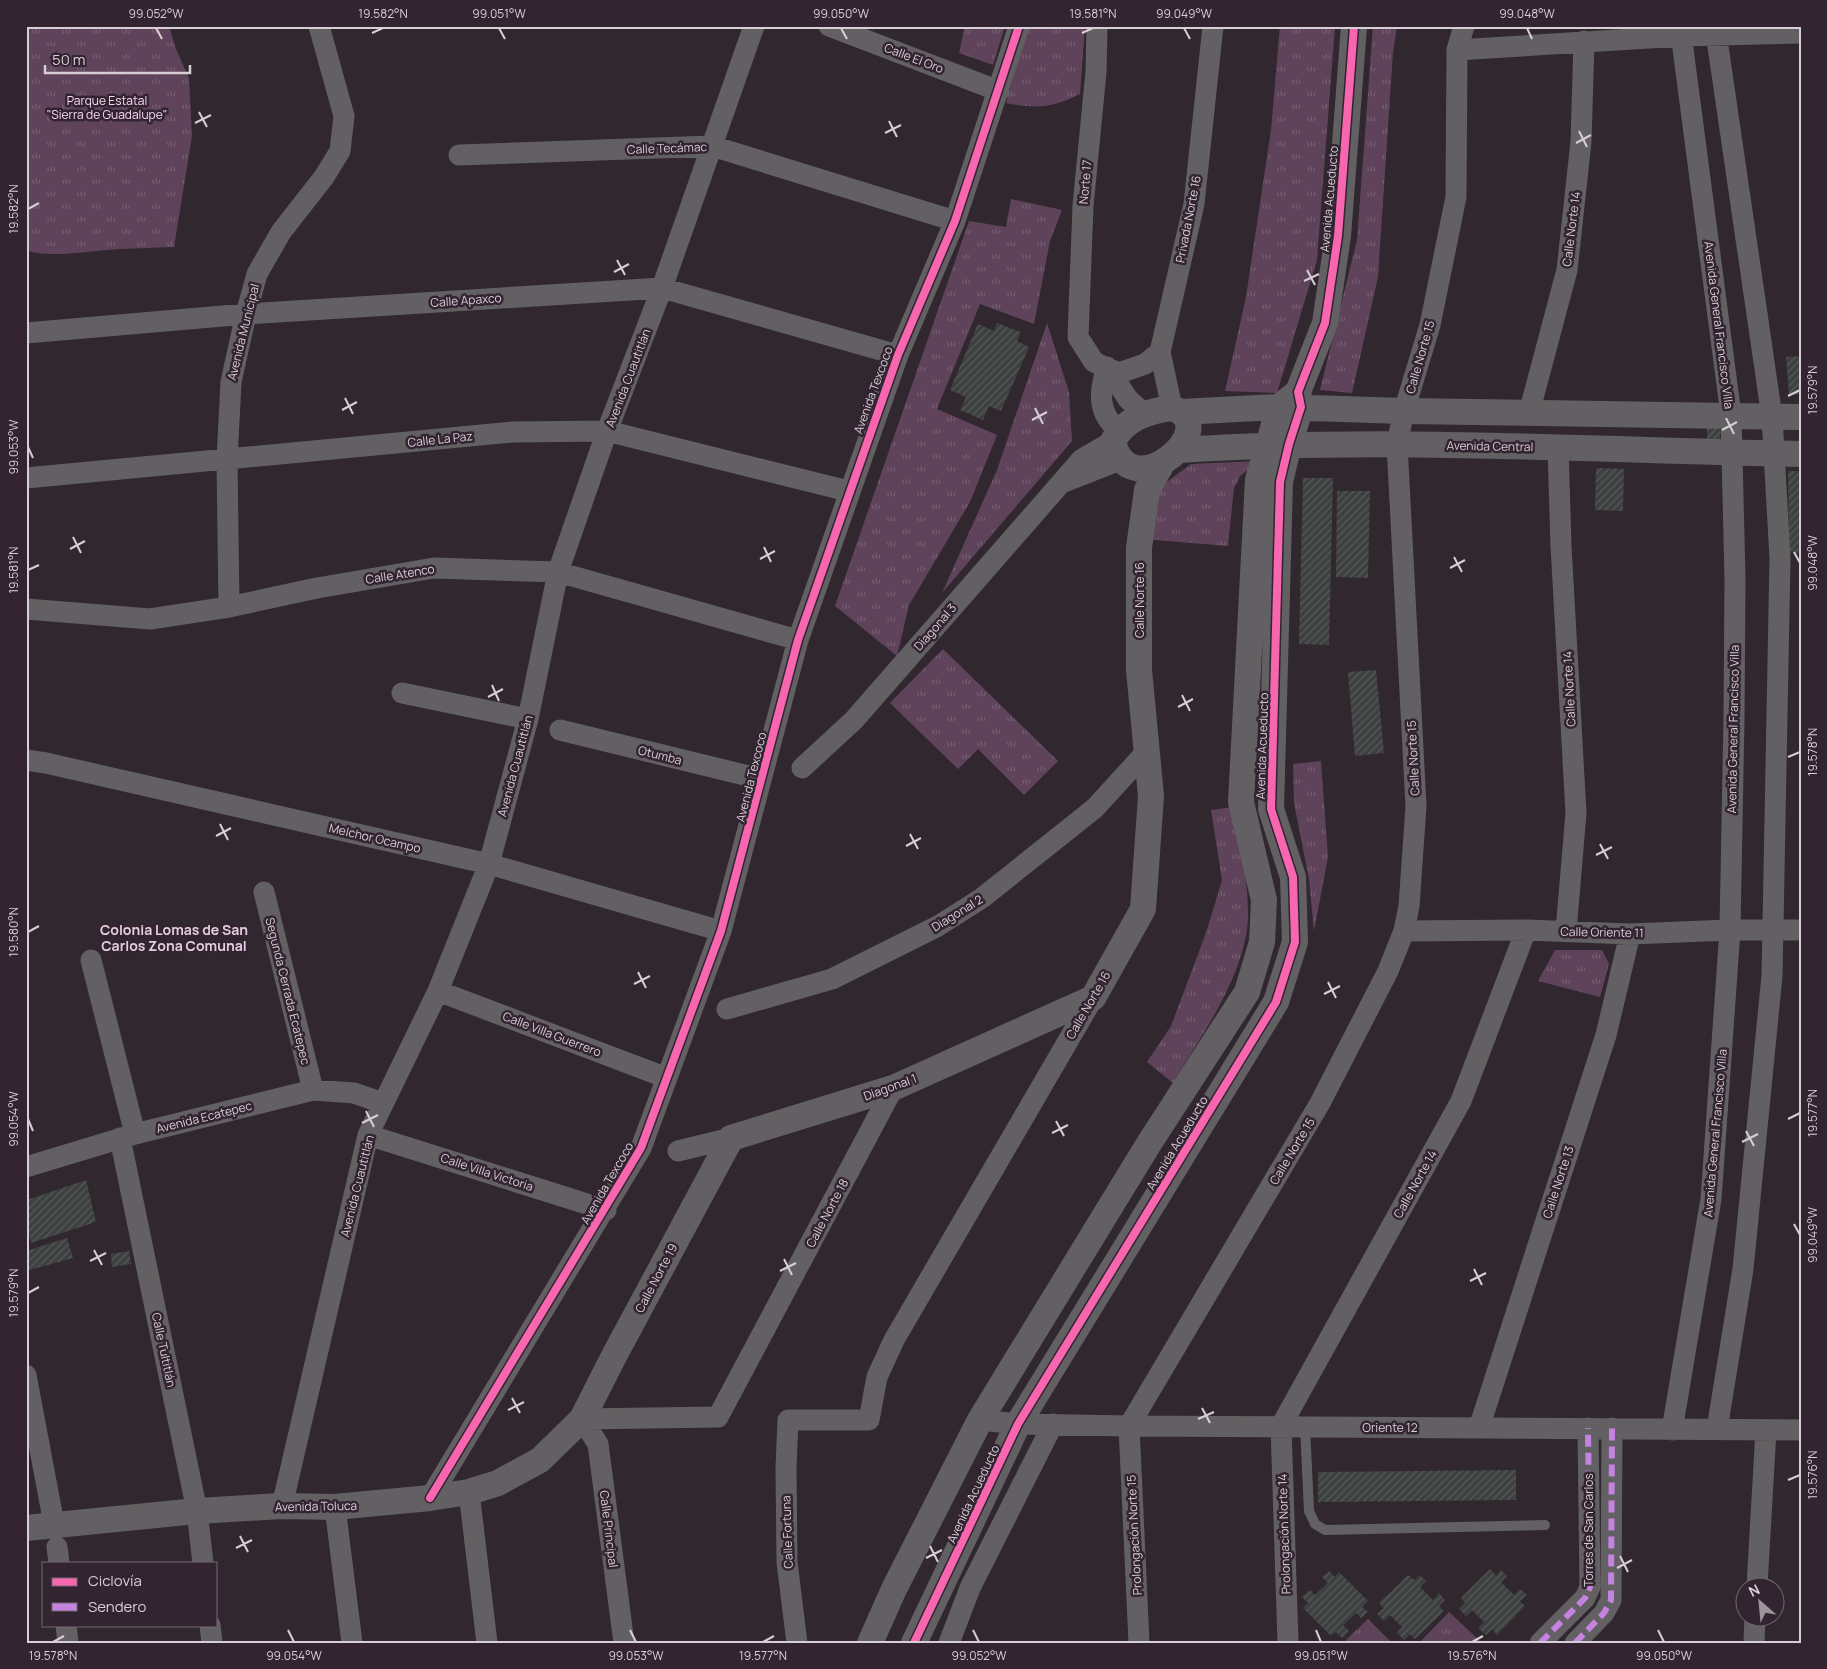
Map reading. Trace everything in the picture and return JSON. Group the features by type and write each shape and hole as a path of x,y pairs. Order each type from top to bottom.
{"street":[{"name":"Avenida Municipal","path":"228,607 227,460 230,382 246,314 257,274 281,232 324,177 340,151 344,116 319,26"},
{"name":"Avenida Cuautitlán","path":"282,1506 368,1134 438,990 489,864 528,719 558,572 607,431 662,288 754,26"},
{"name":"Calle El Oro","path":"829,26 999,91"},
{"name":"Avenida Texcoco","path":"430,1498 606,1210 641,1148 721,931 798,640 848,491 898,355 955,221 1019,26"},
{"name":"Norte 17","path":"1097,26 1096,72 1083,206 1078,337 1094,362 1107,367"},
{"name":"Privada Norte 16","path":"1177,410 1156,362 1194,204 1213,26"},
{"name":"Avenida Acueducto","path":"870,1643 894,1589 980,1420 1148,1146 1247,992 1262,942 1264,900 1241,802 1258,480 1279,444 1293,402 1325,323 1338,236 1354,26"},
{"name":"Calle Norte 15","path":"1129,1426 1320,1103 1388,971 1404,931 1409,906 1416,806 1397,444 1404,411 1430,325 1456,197 1457,50 1464,26"},
{"path":"1457,50 1584,41 1680,31 1801,33"},
{"name":"Avenida General Francisco Villa","path":"1672,1430 1711,1199 1730,930 1734,718 1731,416 1680,31"},
{"path":"1716,31 1772,417 1788,453 1780,558 1775,755 1775,930 1771,986 1744,1260 1717,1429"},
{"name":"Calle Norte 14","path":"1529,414 1567,270 1581,142 1584,41"},
{"name":"Calle Tecámac","path":"459,155 712,146 955,221"},
{"name":"Calle Apaxco","path":"26,332 246,314 662,288 898,355"},
{"path":"1107,367 1119,373 1156,362"},
{"path":"1107,367 1128,399 1144,414"},
{"path":"1107,367 1102,382 1100,398 1119,449 1144,468 1172,456 1189,432 1189,421 1177,410"},
{"path":"1119,449 1144,414 1152,410 1293,402 1404,411 1801,417"},
{"name":"Calle La Paz","path":"26,478 513,432 607,431 848,491"},
{"name":"Avenida Acueducto","path":"914,1643 1018,1424 1276,1002 1295,942 1293,878 1271,809 1280,482 1279,444"},
{"name":"Avenida Central","path":"1172,456 1279,444 1397,444 1788,453"},
{"name":"Calle Norte 14","path":"1558,447 1561,556 1576,813 1566,931"},
{"name":"Diagonal 3","path":"802,768 854,720 1012,538 1064,482 1119,449"},
{"name":"Calle Norte 16","path":"1119,449 1131,528 1139,548"},
{"name":"Calle Norte 16","path":"788,1420 869,1420 877,1377 894,1340 1143,909 1151,796 1139,670 1139,548 1147,490 1172,456"},
{"name":"Calle Atenco","path":"26,609 150,619 228,607 317,588 434,568 558,572 798,640"},
{"path":"402,693 528,719"},
{"name":"Otumba","path":"560,730 761,779"},
{"name":"Diagonal 2","path":"727,1009 832,979 938,926 982,898 1095,808 1147,751"},
{"name":"Melchor Ocampo","path":"26,760 489,864 721,931"},
{"name":"Segunda Cerrada Ecatepec","path":"264,892 313,1090"},
{"name":"Calle Norte 14","path":"1281,1426 1461,1101 1526,930"},
{"name":"Calle Oriente 11","path":"1404,931 1526,930 1630,934 1730,930 1801,930"},
{"name":"Calle Norte 13","path":"1479,1428 1606,1035 1630,934"},
{"name":"Calle Tultitlán","path":"91,960 127,1136 197,1511 203,1562"},
{"name":"Calle Villa Guerrero","path":"438,990 667,1078"},
{"name":"Diagonal 1","path":"678,1151 731,1138 893,1088 1093,998"},
{"name":"Calle Norte 18","path":"582,1419 718,1417 893,1088"},
{"name":"Avenida Ecatepec","path":"26,1167 127,1136 313,1090 354,1093 383,1103"},
{"name":"Calle Villa Victoria","path":"368,1134 606,1210"},
{"name":"Calle Norte 19","path":"582,1419 731,1138"},
{"path":"26,1375 57,1545"},
{"name":"Avenida Toluca","path":"26,1528 57,1545 197,1511 282,1506 335,1507 430,1498 469,1492 498,1483 540,1460 582,1419"},
{"name":"Calle Principal","path":"582,1419 598,1444 624,1643"},
{"name":"Calle Fortuna","path":"788,1420 786,1467 787,1562 797,1643"},
{"name":"Oriente 12","path":"980,1420 1018,1424 1129,1426 1801,1430"},
{"path":"949,1643 970,1588 1053,1424"},
{"name":"Prolongación Norte 15","path":"1129,1426 1139,1643"},
{"name":"Prolongación Norte 14","path":"1281,1426 1288,1643"},
{"name":"Torres de San Carlos","path":"1540,1643 1585,1598 1590,1587 1588,1428"},
{"name":"Torres de San Carlos","path":"1575,1643 1604,1613 1611,1600 1612,1428"},
{"path":"1758,1576 1766,1430"},
{"path":"469,1492 487,1643"},
{"path":"335,1507 352,1643"},
{"path":"66,1626 68,1643"},
{"path":"210,1626 212,1643"},
{"path":"1754,1643 1755,1626"}],"lane":[{"path":"1305,1426 1309,1511 1315,1524 1325,1530 1545,1525"}],"green space":[{"name":"Parque Estatal \"Sierra de Guadalupe\"","path":"26,26 169,26 176,49 189,78 192,136 174,247 55,254 44,254 26,250"},
{"path":"965,26 1005,26 993,65 959,53"},
{"path":"1027,26 1085,26 1080,94 1052,105 1044,106 1006,103"},
{"path":"1280,26 1335,26 1317,260 1277,393 1225,391 1246,297 1271,130"},
{"path":"1373,26 1397,26 1393,52 1378,277 1352,393 1320,390 1357,240"},
{"path":"1011,199 1062,210 1050,241 1034,324 980,304 937,409 997,435 970,502 909,605 897,656 835,606 969,221 1006,227"},
{"path":"1047,323 1069,392 1072,441 942,593 997,470"},
{"path":"1259,461 1240,476 1234,488 1228,546 1143,539 1148,496 1191,464"},
{"path":"943,649 1058,761 1024,795 978,749 958,769 890,703"},
{"path":"1321,761 1328,857 1314,931 1309,879 1294,803 1293,764"},
{"path":"1234,807 1247,889 1248,922 1246,936 1241,956 1225,994 1206,1030 1173,1083 1147,1062 1171,1026 1206,933 1222,880 1211,810"},
{"path":"1555,950 1602,950 1609,964 1600,997 1538,981"},
{"path":"1449,1612 1482,1643 1419,1643"},
{"path":"1368,1619 1392,1643 1347,1643 1345,1641"}],"building":[{"path":"997,323 1021,332 1017,341 1029,347 1001,411 989,406 983,420 960,410 966,397 950,390 978,324 994,331"},
{"path":"1801,356 1801,394 1789,395 1786,357"},
{"path":"1707,427 1721,428 1720,442 1707,441"},
{"path":"1596,468 1624,469 1623,511 1595,510"},
{"path":"1788,471 1801,471 1801,553 1789,553"},
{"path":"1303,478 1333,478 1329,645 1299,644"},
{"path":"1337,491 1370,491 1368,578 1336,577"},
{"path":"1376,670 1384,753 1355,756 1348,672"},
{"path":"86,1180 96,1222 31,1243 26,1221 28,1216 27,1200"},
{"path":"67,1238 73,1258 26,1271 26,1251"},
{"path":"129,1251 131,1264 112,1267 111,1254"},
{"path":"1516,1470 1516,1500 1318,1502 1318,1472"},
{"path":"1490,1569 1496,1576 1501,1570 1507,1576 1501,1582 1514,1595 1520,1589 1527,1595 1520,1601 1525,1606 1497,1635 1492,1629 1486,1635 1478,1628 1484,1622 1472,1610 1466,1616 1459,1609 1465,1603 1461,1598"},
{"path":"1329,1571 1335,1577 1339,1572 1368,1601 1362,1607 1368,1612 1361,1618 1356,1613 1343,1625 1349,1631 1342,1638 1336,1632 1331,1636 1303,1608 1308,1603 1302,1597 1310,1590 1315,1595 1328,1583 1322,1577"},
{"path":"1408,1575 1414,1580 1420,1575 1426,1581 1420,1587 1433,1600 1439,1593 1445,1600 1439,1606 1444,1611 1415,1639 1410,1634 1404,1640 1397,1633 1402,1627 1390,1615 1384,1621 1377,1614 1384,1608 1379,1603"}],"marked path":[{"path":"1540,1643 1585,1598 1590,1587 1588,1428"},
{"path":"1575,1643 1604,1613 1611,1600 1612,1428"}],"cycle path":[{"path":"430,1498 641,1148 721,931 798,640 898,355 955,221 1019,26"},
{"path":"914,1643 1018,1424 1276,1002 1295,942 1293,877 1271,809 1280,482 1289,444 1301,407 1298,392 1325,323 1338,236 1354,26"}],"district":[{"name":"Colonia Lomas de San Carlos Zona Comunal","path":"174,938"}]}
